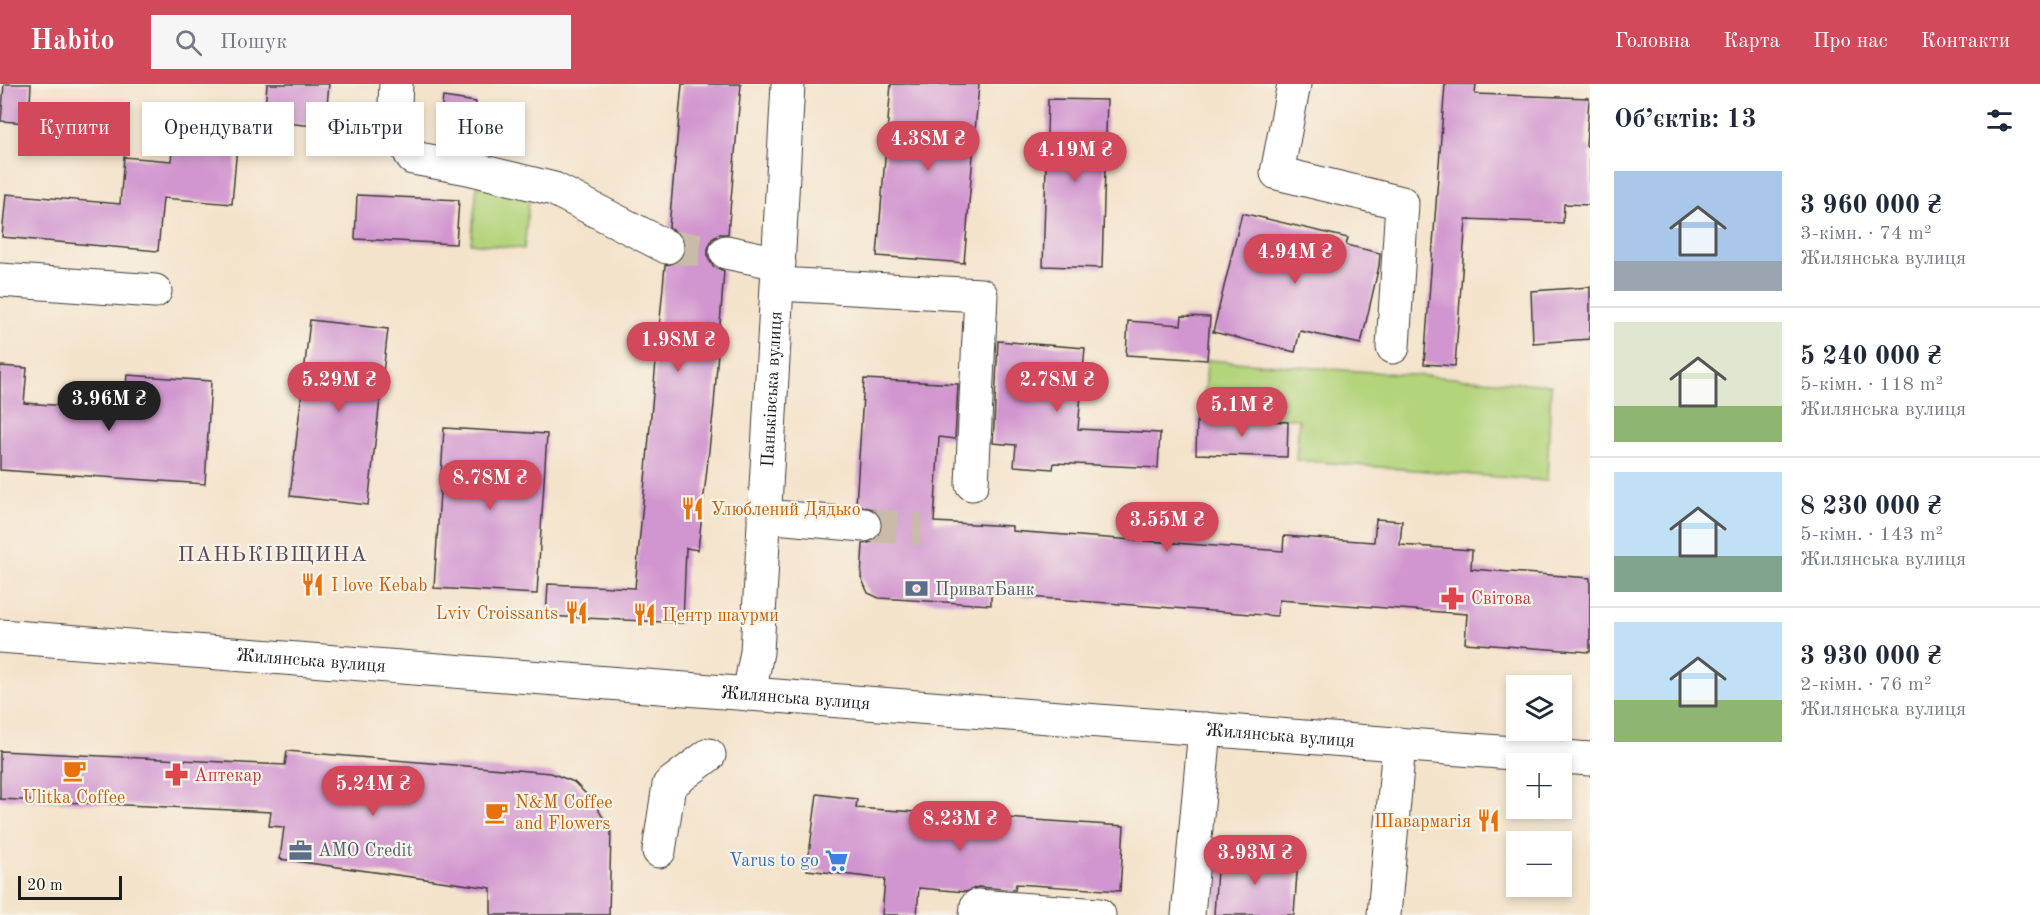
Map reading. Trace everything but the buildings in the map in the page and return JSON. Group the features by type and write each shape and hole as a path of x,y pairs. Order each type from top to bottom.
{"main road":[{"path":"396,84 394,122 412,158 468,168 554,189 667,247"},
{"name":"Паньківська вулиця","path":"749,694 757,652 788,84"},
{"path":"1294,84 1277,173 1402,202 1393,347"},
{"path":"726,252 778,274 981,295 972,484"},
{"path":"0,280 155,291"},
{"path":"765,516 864,525"},
{"name":"Жилянська вулиця","path":"0,636 1590,759"},
{"path":"1188,915 1205,729"},
{"path":"1384,915 1399,744"},
{"path":"659,851 669,785 709,755"},
{"path":"976,915 977,906 1099,915"}],"green space":[{"path":"477,186 530,191 524,249 471,243"},
{"path":"1207,360 1551,385 1547,481 1296,460 1299,419 1204,411"}],"tunnel":[{"path":"667,247 726,252"},
{"path":"864,525 921,529"}],"place":[{"name":"Улюблений Дядько","path":"693,509"},
{"name":"I love Kebab","path":"313,585"},
{"name":"ПриватБанк","path":"917,589"},
{"name":"Світова","path":"1453,598"},
{"name":"Lviv Croissants","path":"576,613"},
{"name":"Центр шаурми","path":"644,615"},
{"name":"Ulitka Coffee","path":"74,771"},
{"name":"Аптекар","path":"176,775"},
{"name":"N&M Coffee and Flowers","path":"497,812"},
{"name":"Шавармагія","path":"1489,821"},
{"name":"AMO Credit","path":"300,850"},
{"name":"Varus to go","path":"837,860"}],"district":[{"name":"ПАНЬКІВЩИНА","path":"273,554"}]}
